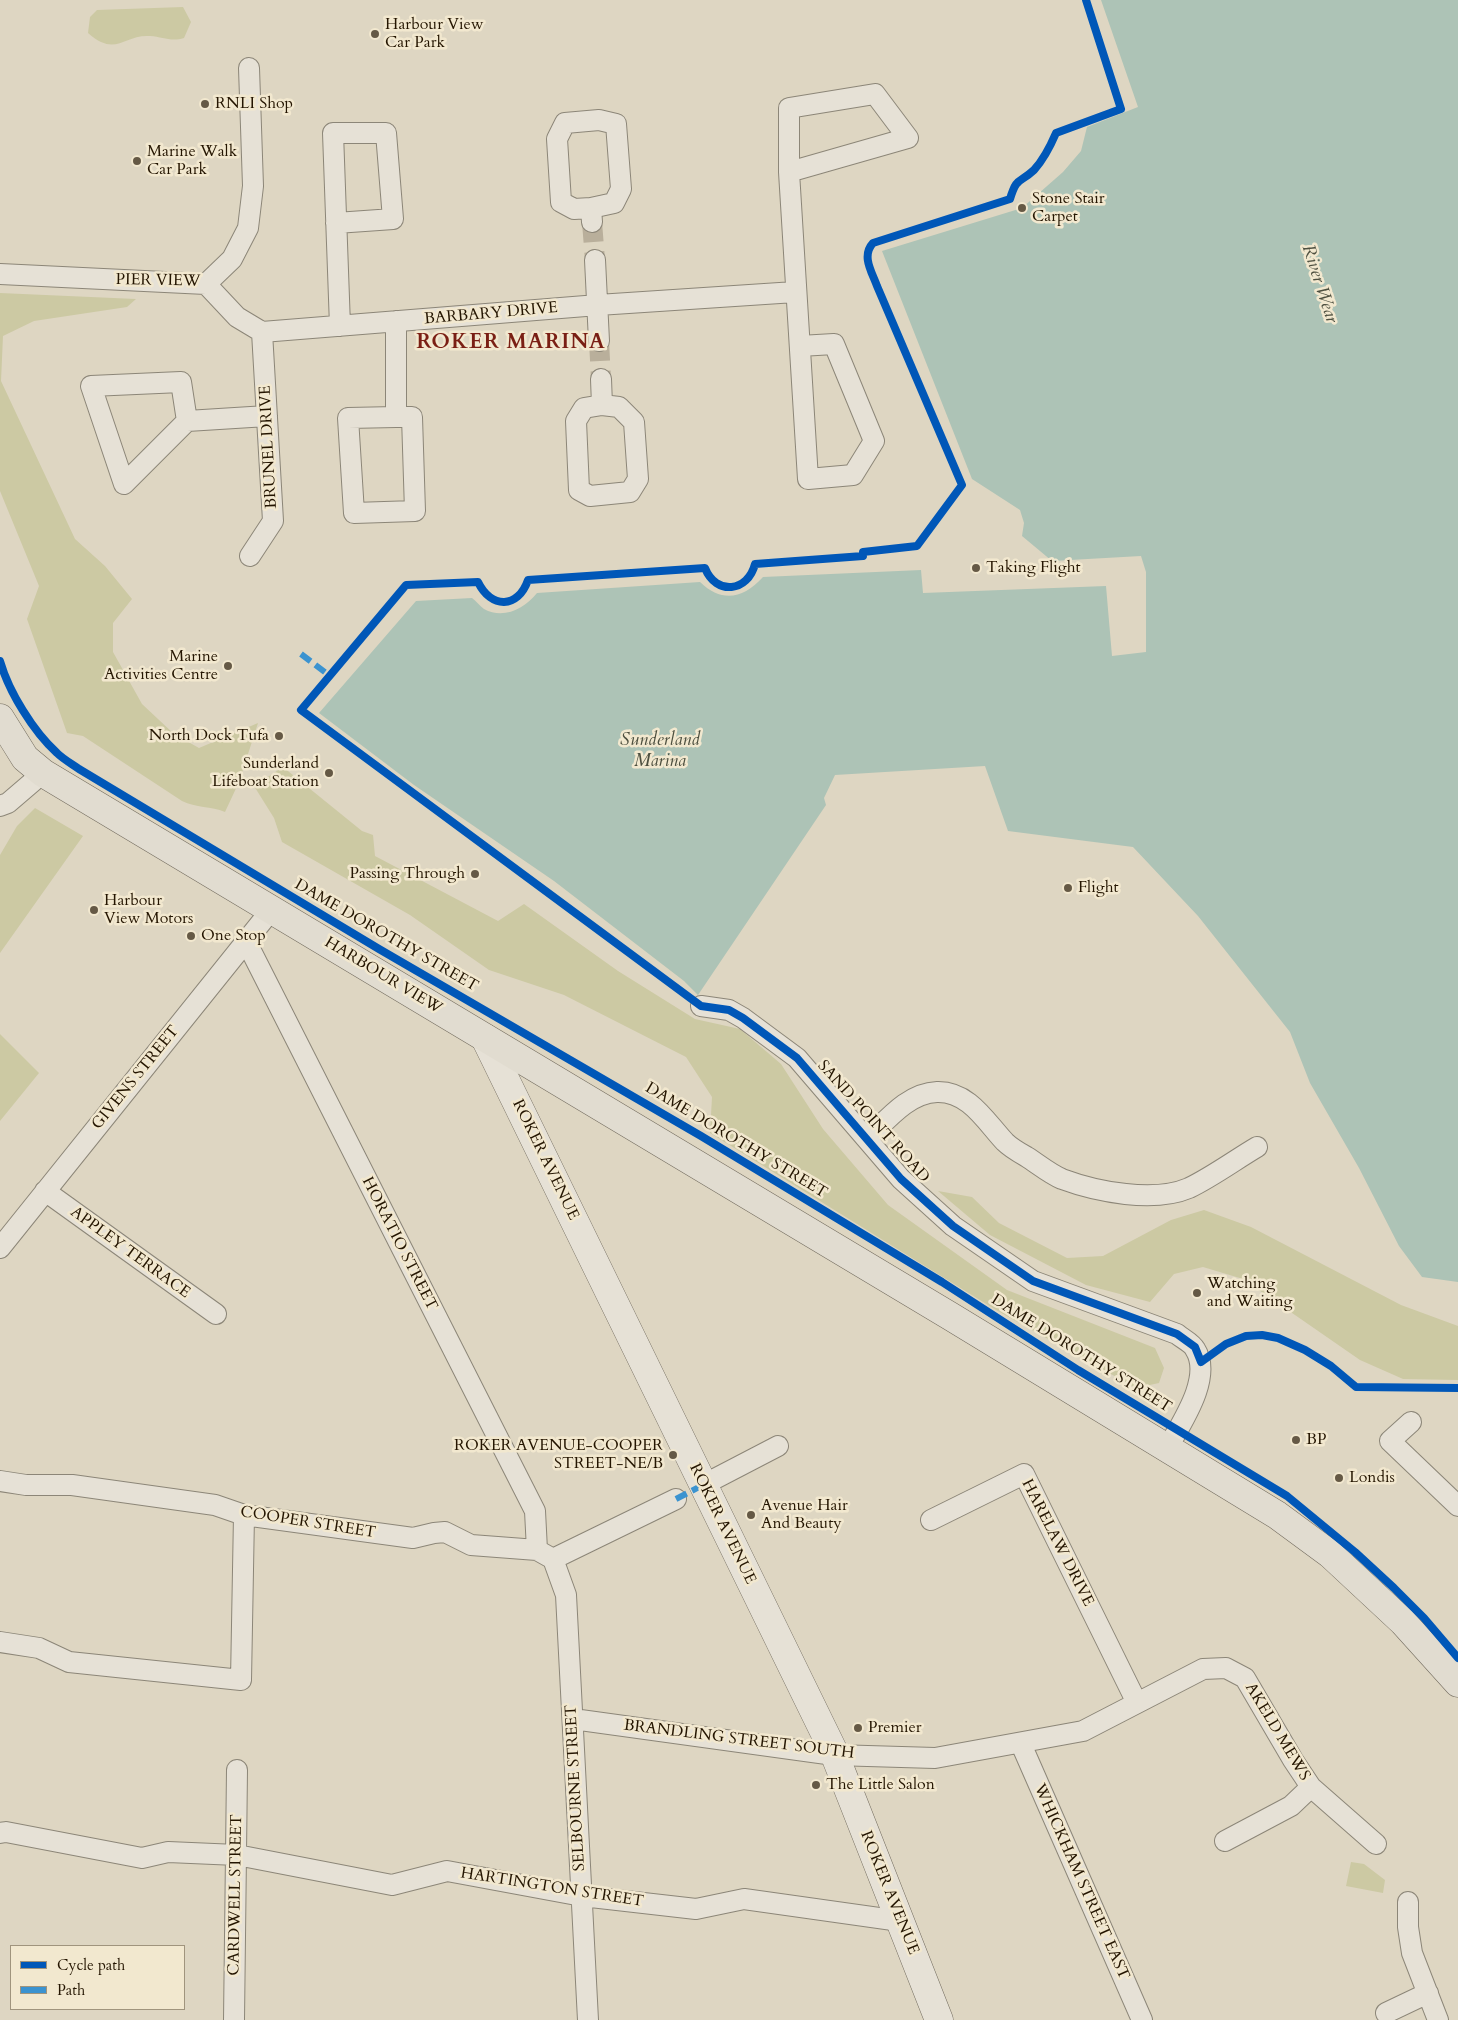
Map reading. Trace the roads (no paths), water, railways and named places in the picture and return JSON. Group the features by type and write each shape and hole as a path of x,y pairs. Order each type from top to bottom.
{"main road":[{"name":"HARBOUR VIEW","path":"0,718 25,758 43,773 783,1216"},
{"name":"DAME DOROTHY STREET","path":"783,1216 1168,1447 1277,1515 1330,1554 1403,1622 1458,1683"}],"street":[{"name":"PIER VIEW","path":"0,274 206,284 232,259 248,228 253,186 250,68"},
{"path":"788,172 908,138 875,94 788,108 788,172 808,479 853,475 874,441 834,344 800,346"},
{"path":"599,120 616,124 621,190 614,203 592,215 560,202 557,139 565,123 599,120"},
{"path":"336,223 393,219 386,133 333,133 336,223 340,326"},
{"path":"595,260 599,341"},
{"path":"206,284 237,317 262,332"},
{"name":"BARBARY DRIVE","path":"262,332 598,305 795,292"},
{"path":"396,321 396,417"},
{"name":"BRUNEL DRIVE","path":"250,556 273,521 262,332"},
{"path":"601,379 602,405"},
{"path":"187,421 181,382 91,386 124,484 187,421 267,416"},
{"path":"602,405 619,407 634,422 638,479 630,492 590,496 579,490 576,420 584,408 602,405"},
{"path":"396,417 412,417 415,511 354,514 348,418 396,417"},
{"path":"0,806 8,803 43,773"},
{"name":"GIVENS STREET","path":"0,1248 272,909"},
{"name":"HORATIO STREET","path":"246,941 535,1510 545,1555"},
{"name":"SAND POINT ROAD","path":"701,1006 729,1010 743,1018 797,1058 901,1179 953,1226 1033,1281 1177,1334 1195,1347 1201,1362 1200,1381 1192,1401 1168,1447"},
{"name":"ROKER AVENUE","path":"485,1038 834,1755 939,2020"},
{"path":"867,1139 907,1103 920,1095 938,1092 955,1096 974,1106 1007,1144 1060,1178 1094,1189 1146,1195 1167,1194 1188,1188 1257,1147"},
{"name":"APPLEY TERRACE","path":"45,1192 216,1314"},
{"path":"1410,1422 1390,1442 1458,1506"},
{"path":"703,1485 778,1446"},
{"name":"HARELAW DRIVE","path":"930,1520 1024,1474 1137,1703"},
{"name":"COOPER STREET","path":"0,1481 26,1485 72,1485 215,1505 244,1515 413,1538 445,1532 471,1545 545,1555"},
{"path":"545,1555 676,1499"},
{"path":"0,1642 39,1648 69,1662 241,1680 244,1515"},
{"name":"SELBOURNE STREET","path":"545,1555 566,1595 588,2020"},
{"name":"AKELD MEWS","path":"1137,1703 1203,1668 1226,1668 1245,1678 1293,1760 1312,1787 1376,1844"},
{"name":"BRANDLING STREET SOUTH","path":"573,1719 834,1755 935,1758 1021,1744 1083,1731 1137,1703"},
{"name":"WHICKHAM STREET EAST","path":"1021,1744 1142,2020"},
{"name":"CARDWELL STREET","path":"234,2020 237,1770"},
{"path":"1225,1841 1291,1806 1312,1787"},
{"name":"HARTINGTON STREET","path":"0,1833 6,1832 142,1858 168,1852 237,1855 392,1885 447,1871 582,1896 696,1909 744,1899 900,1921"},
{"path":"1408,1902 1408,1927 1412,1953 1438,2020"},
{"path":"1386,2013 1428,1992"}],"water":[{"path":"1101,0 1458,0 1458,1282 1422,1277 1399,1246 1359,1168 1310,1083 1290,1032 1198,916 1133,847 1008,831 985,766 835,775 824,798 826,805 698,995 684,981 554,881 414,785 319,713 416,601 472,598 484,609 492,612 506,613 520,608 537,593 700,582 716,593 732,596 748,590 763,577 921,570 923,593 1106,586 1112,656 1146,652 1146,572 1141,556 1052,561 1022,536 1024,523 1020,510 972,479 882,251 1022,208 1063,172 1081,151 1087,127 1138,107"}],"tunnel":[{"path":"592,222 595,260"},
{"path":"599,341 601,379"}],"place":[{"name":"Harbour View Car Park","path":"375,34"},
{"name":"RNLI Shop","path":"205,104"},
{"name":"Marine Walk Car Park","path":"137,161"},
{"name":"Stone Stair Carpet","path":"1022,208"},
{"name":"Taking Flight","path":"976,568"},
{"name":"Marine Activities Centre","path":"228,666"},
{"name":"North Dock Tufa","path":"279,736"},
{"name":"Sunderland Lifeboat Station","path":"329,773"},
{"name":"Passing Through","path":"475,874"},
{"name":"Flight","path":"1068,888"},
{"name":"Harbour View Motors","path":"94,910"},
{"name":"One Stop","path":"191,936"},
{"name":"Watching and Waiting","path":"1197,1293"},
{"name":"BP","path":"1296,1440"},
{"name":"ROKER AVENUE-COOPER STREET-NE/B","path":"673,1455"},
{"name":"Londis","path":"1339,1478"},
{"name":"Avenue Hair And Beauty","path":"751,1515"},
{"name":"Premier","path":"858,1728"},
{"name":"The Little Salon","path":"816,1785"}],"district":[{"name":"ROKER MARINA","path":"511,343"}],"water label":[{"name":"River Wear","path":"1319,284"},
{"name":"Sunderland Marina","path":"660,751"}]}
